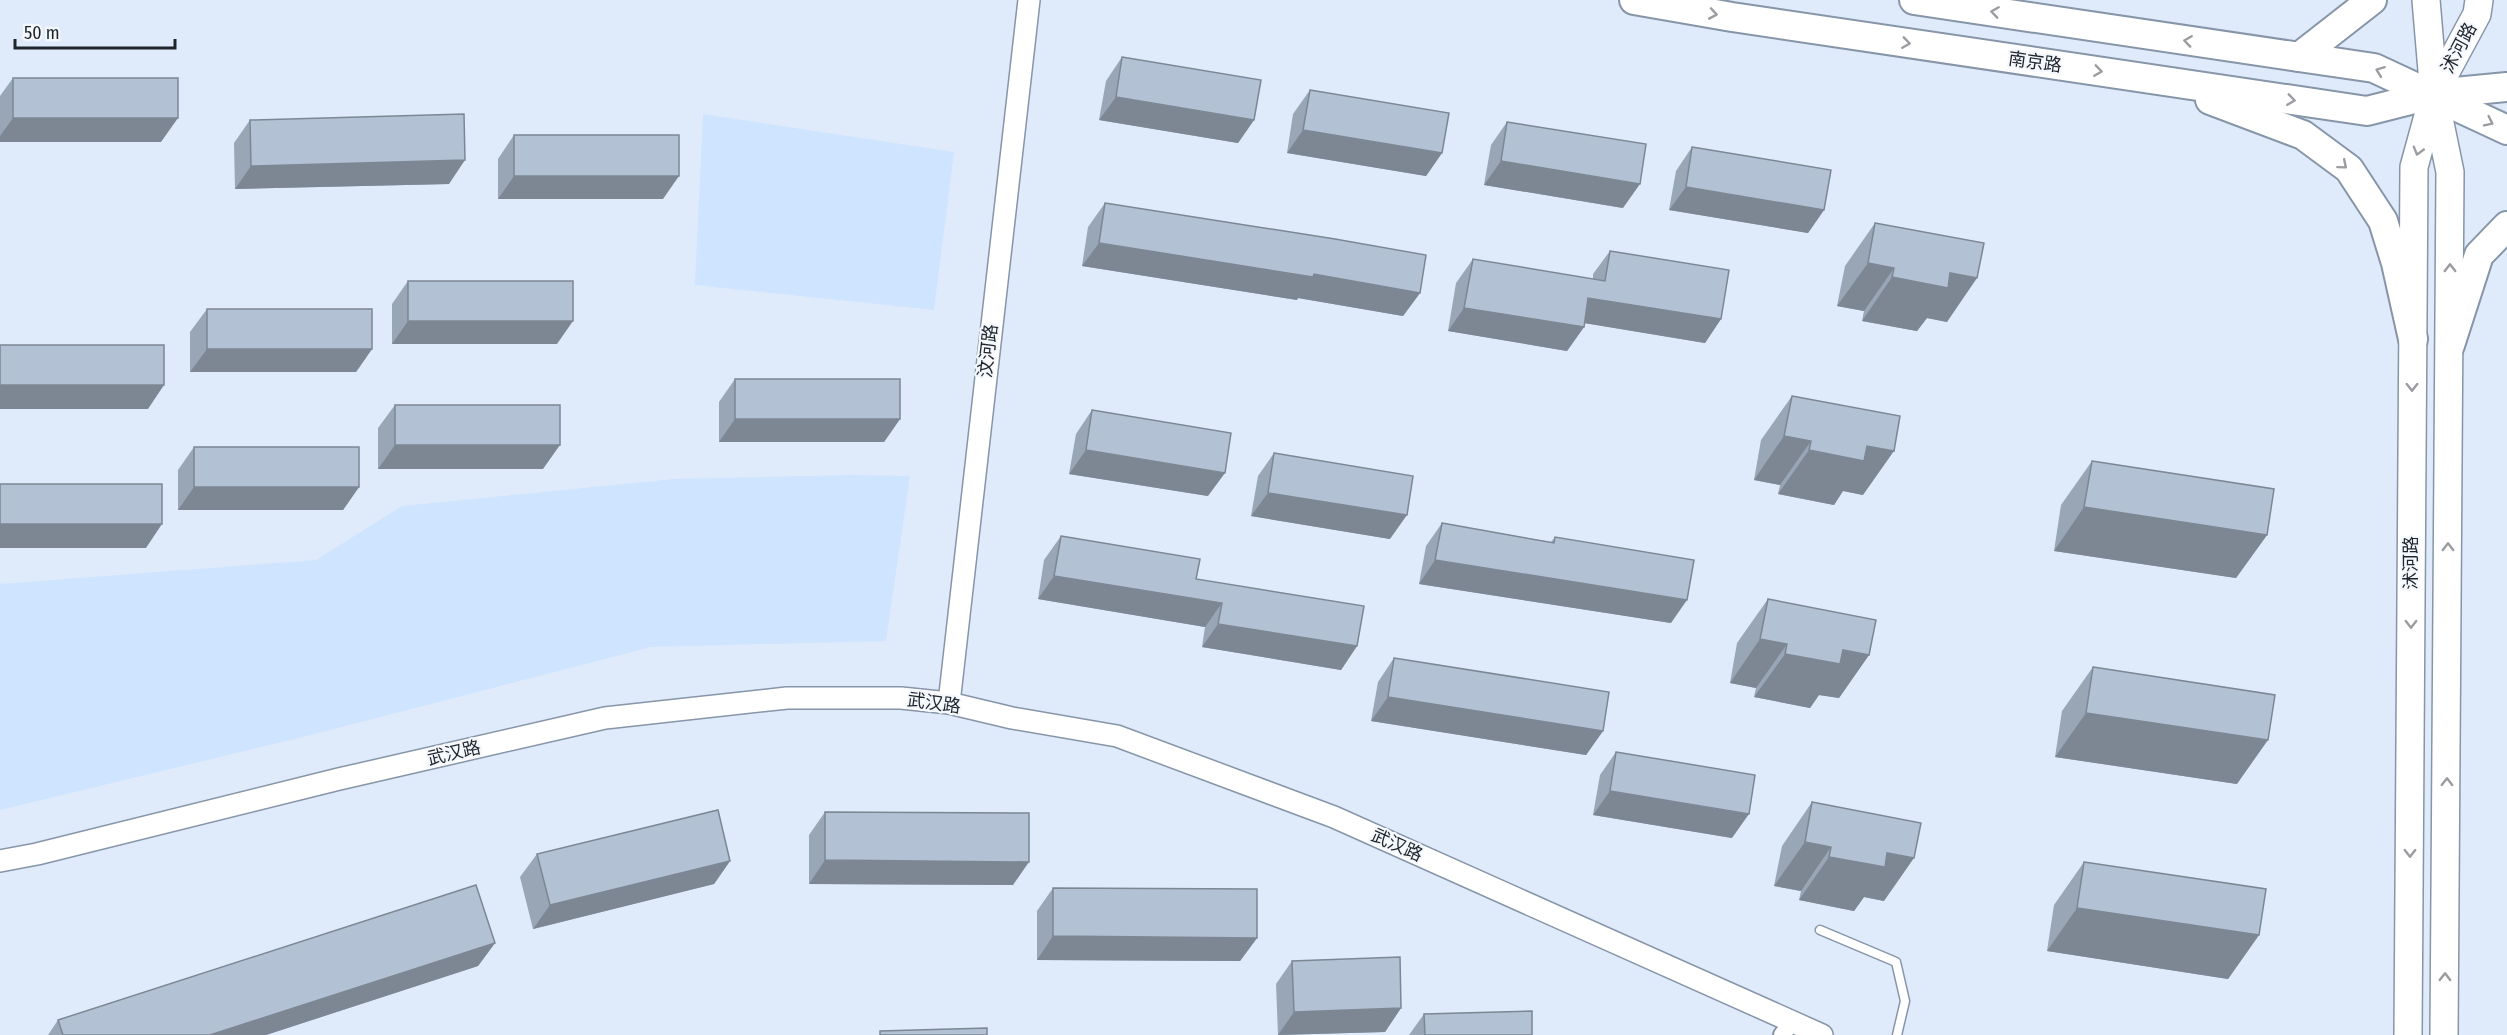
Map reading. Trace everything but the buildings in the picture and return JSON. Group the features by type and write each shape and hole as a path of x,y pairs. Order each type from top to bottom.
{"highway":[{"name":"南京路","path":"1634,0 1732,17 2367,111 2434,94 2507,87"},
{"name":"南京路","path":"1914,0 2374,68 2507,130"},
{"path":"2299,57 2372,0"},
{"path":"2157,80 2303,135 2349,169 2383,221 2396,263 2413,339"},
{"path":"2450,345 2479,255 2507,226"}],"main road":[{"name":"沭河路","path":"2426,0 2434,94 2450,172 2444,1035"},
{"name":"沭河路","path":"2408,1035 2414,167 2434,94 2476,14 2479,0"},
{"path":"2396,1035 2409,1003"}],"street":[{"name":"汶河路","path":"949,703 1029,0"},
{"name":"武汉路","path":"0,861 37,854 339,779 605,718 787,698 901,698 949,703 1012,718 1117,736 1334,817 1787,1029 1822,1035"}],"lane":[{"path":"1820,930 1896,962 1905,1001 1897,1035"}],"shaded area":[{"path":"703,114 954,152 934,310 695,285"},
{"path":"910,476 886,641 651,647 299,738 0,810 0,584 316,560 402,506 674,479"}]}
